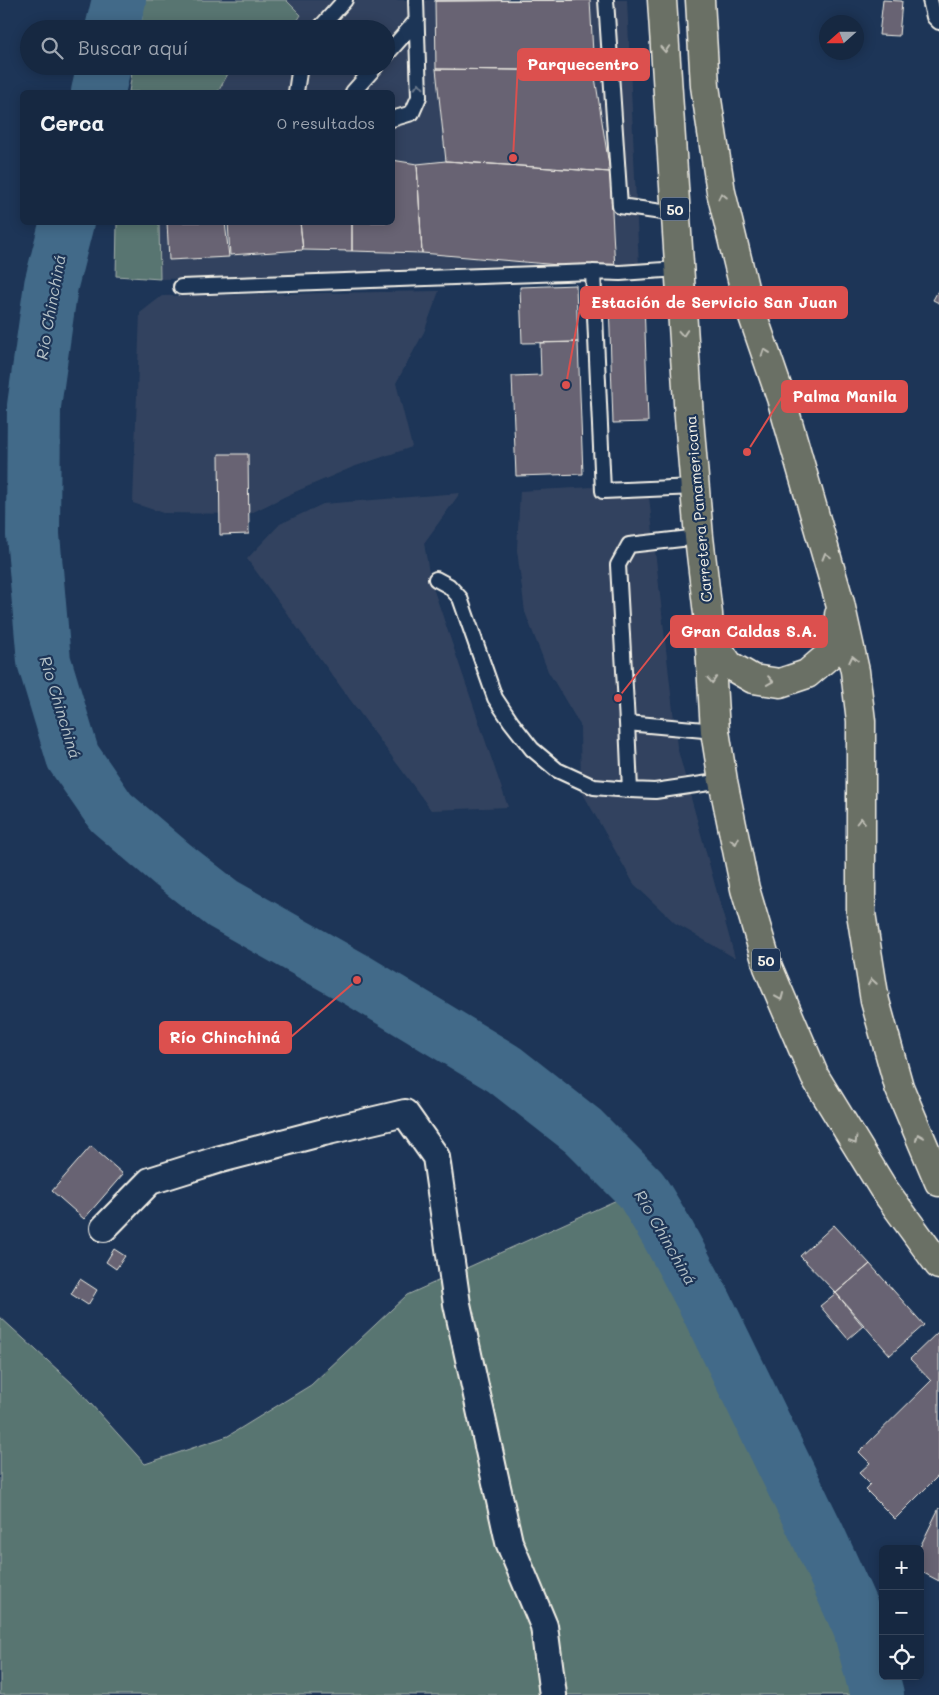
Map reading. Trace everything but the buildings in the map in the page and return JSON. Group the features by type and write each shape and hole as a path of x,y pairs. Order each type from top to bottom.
{"highway":[{"name":"Carretera Panamericana","path":"662,0 679,270 699,538 708,614 715,731 745,889 768,967 815,1077 883,1188 939,1265"},
{"path":"700,0 705,86 721,192 746,296 781,398 840,603 856,670 861,721 861,913 875,1001 899,1087 939,1182"},
{"path":"708,614 713,642 729,664 753,679 780,683 807,674 828,656 839,631 840,603"}],"street":[{"path":"104,1228 150,1181 270,1146 405,1113 436,1157 457,1304 509,1542 544,1626 553,1695"}],"lane":[{"path":"327,20 345,0"},
{"path":"395,118 412,112 420,97 416,0"},
{"path":"606,0 620,206 676,214"},
{"path":"930,0 934,17 939,22"},
{"path":"395,45 417,20"},
{"path":"296,90 298,75"},
{"path":"355,90 368,75"},
{"path":"181,287 679,270"},
{"path":"593,272 602,491 695,487"},
{"path":"630,790 618,564 628,545 699,538"},
{"path":"436,579 448,586 460,598 495,698 532,749 557,770 594,787 630,790 655,790 723,781"},
{"path":"627,723 715,731"}],"shaded area":[{"path":"235,0 627,0 639,268 160,279 116,276 117,225 395,225 395,90 166,90 178,75 395,75 395,20 220,20"},
{"path":"439,291 424,332 396,383 412,447 353,467 249,514 163,513 133,503 140,313 162,296"},
{"path":"631,485 649,497 677,747 735,958 675,923 634,884 581,790 580,725 548,671 525,612 517,550 520,491"},
{"path":"460,493 424,543 430,579 508,807 431,810 247,559 280,524 323,504"}],"green space":[{"path":"145,0 286,0 301,15 298,20 142,20"},
{"path":"132,75 227,75 219,90 129,90"},
{"path":"117,225 159,225 160,279 116,276"},
{"path":"641,1189 667,1232 706,1305 817,1533 860,1628 877,1695 0,1695 0,1317 72,1383 145,1464 228,1436 311,1385 407,1295"}],"waterway":[{"name":"Río Chinchiná","path":"114,20 119,0"},
{"name":"Río Chinchiná","path":"98,90 102,75"},
{"name":"Río Chinchiná","path":"66,225 51,285 34,406 33,535 44,661 73,757 111,812 173,865 223,904 357,980 504,1069 583,1131 641,1189 667,1232 706,1305 817,1533 860,1628 877,1695"}],"place":[{"name":"Parquecentro","path":"513,158"},
{"name":"Estación de Servicio San Juan","path":"566,385"},
{"name":"Palma Manila","path":"747,452"},
{"name":"Gran Caldas S.A.","path":"618,698"},
{"name":"Río Chinchiná","path":"357,980"}]}
